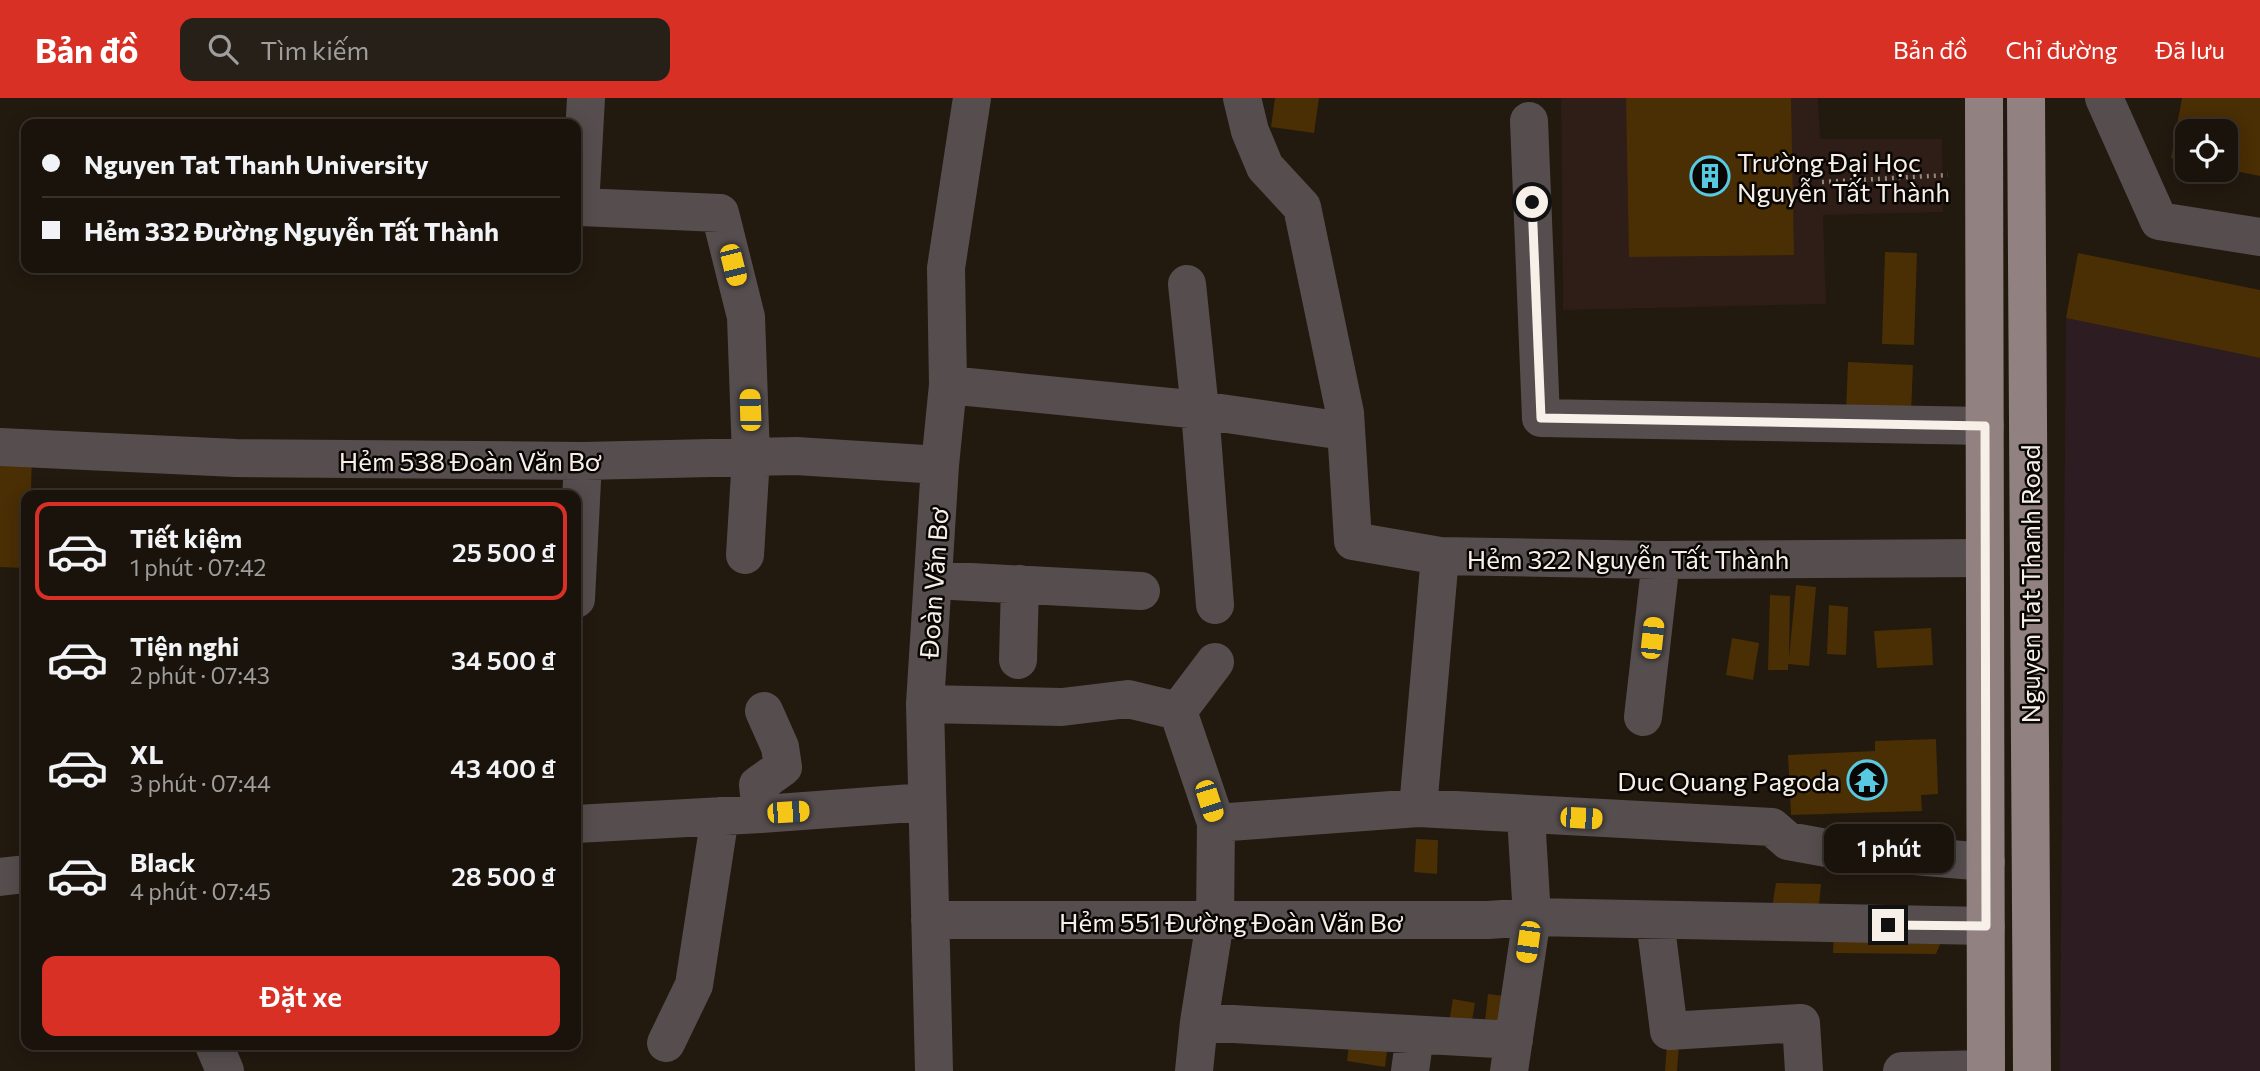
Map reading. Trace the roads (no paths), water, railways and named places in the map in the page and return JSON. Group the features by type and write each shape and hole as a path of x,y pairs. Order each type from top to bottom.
{"main road":[{"name":"Nguyen Tat Thanh Road","path":"1984,98 1986,1070"},
{"name":"Nguyen Tat Thanh Road","path":"2026,98 2032,1071"}],"street":[{"path":"581,189 586,98"},
{"name":"Đoàn Văn Bơ","path":"934,1071 925,704 940,465 948,385 946,268 972,98"},
{"path":"1242,98 1250,131 1265,167 1302,207 1345,413 1344,431 1353,541 1440,556"},
{"path":"2104,98 2159,221 2260,237"},
{"path":"1529,121 1541,418 1985,426"},
{"path":"581,207 720,213 746,317 751,457 745,555"},
{"path":"1187,284 1215,605"},
{"path":"948,385 1200,410 1344,431"},
{"name":"Hẻm 538 Đoàn Văn Bơ","path":"0,447 236,458 583,461 796,456 940,465"},
{"path":"581,500 583,461"},
{"name":"Hẻm 322 Nguyễn Tất Thành","path":"1418,808 1440,556 1661,559 1984,558"},
{"path":"1643,717 1661,559"},
{"path":"933,580 1141,590"},
{"path":"1017,660 1020,584"},
{"path":"1178,711 1215,662"},
{"path":"925,704 1062,707 1129,699 1178,711"},
{"path":"761,814 758,785 783,767 780,747 764,711"},
{"path":"1178,711 1216,823 1215,921 1194,1071"},
{"path":"581,824 926,802"},
{"path":"1216,823 1418,808 1526,816 1772,827 1788,841 1832,849 1986,862"},
{"path":"666,1042 694,985 720,816"},
{"path":"1199,1022 1413,1053 1512,1056 1532,917 1526,816"},
{"path":"0,877 21,875"},
{"name":"Hẻm 551 Đường Đoàn Văn Bơ","path":"930,920 1488,920 1532,917 1986,926"},
{"path":"1655,920 1669,1031 1801,1023 1804,1071"},
{"path":"216,1050 225,1071"},
{"path":"1902,1071 1986,1070"}],"place":[{"name":"Trường Đại Học Nguyễn Tất Thành","path":"1710,176"},
{"name":"Duc Quang Pagoda","path":"1867,780"}]}
